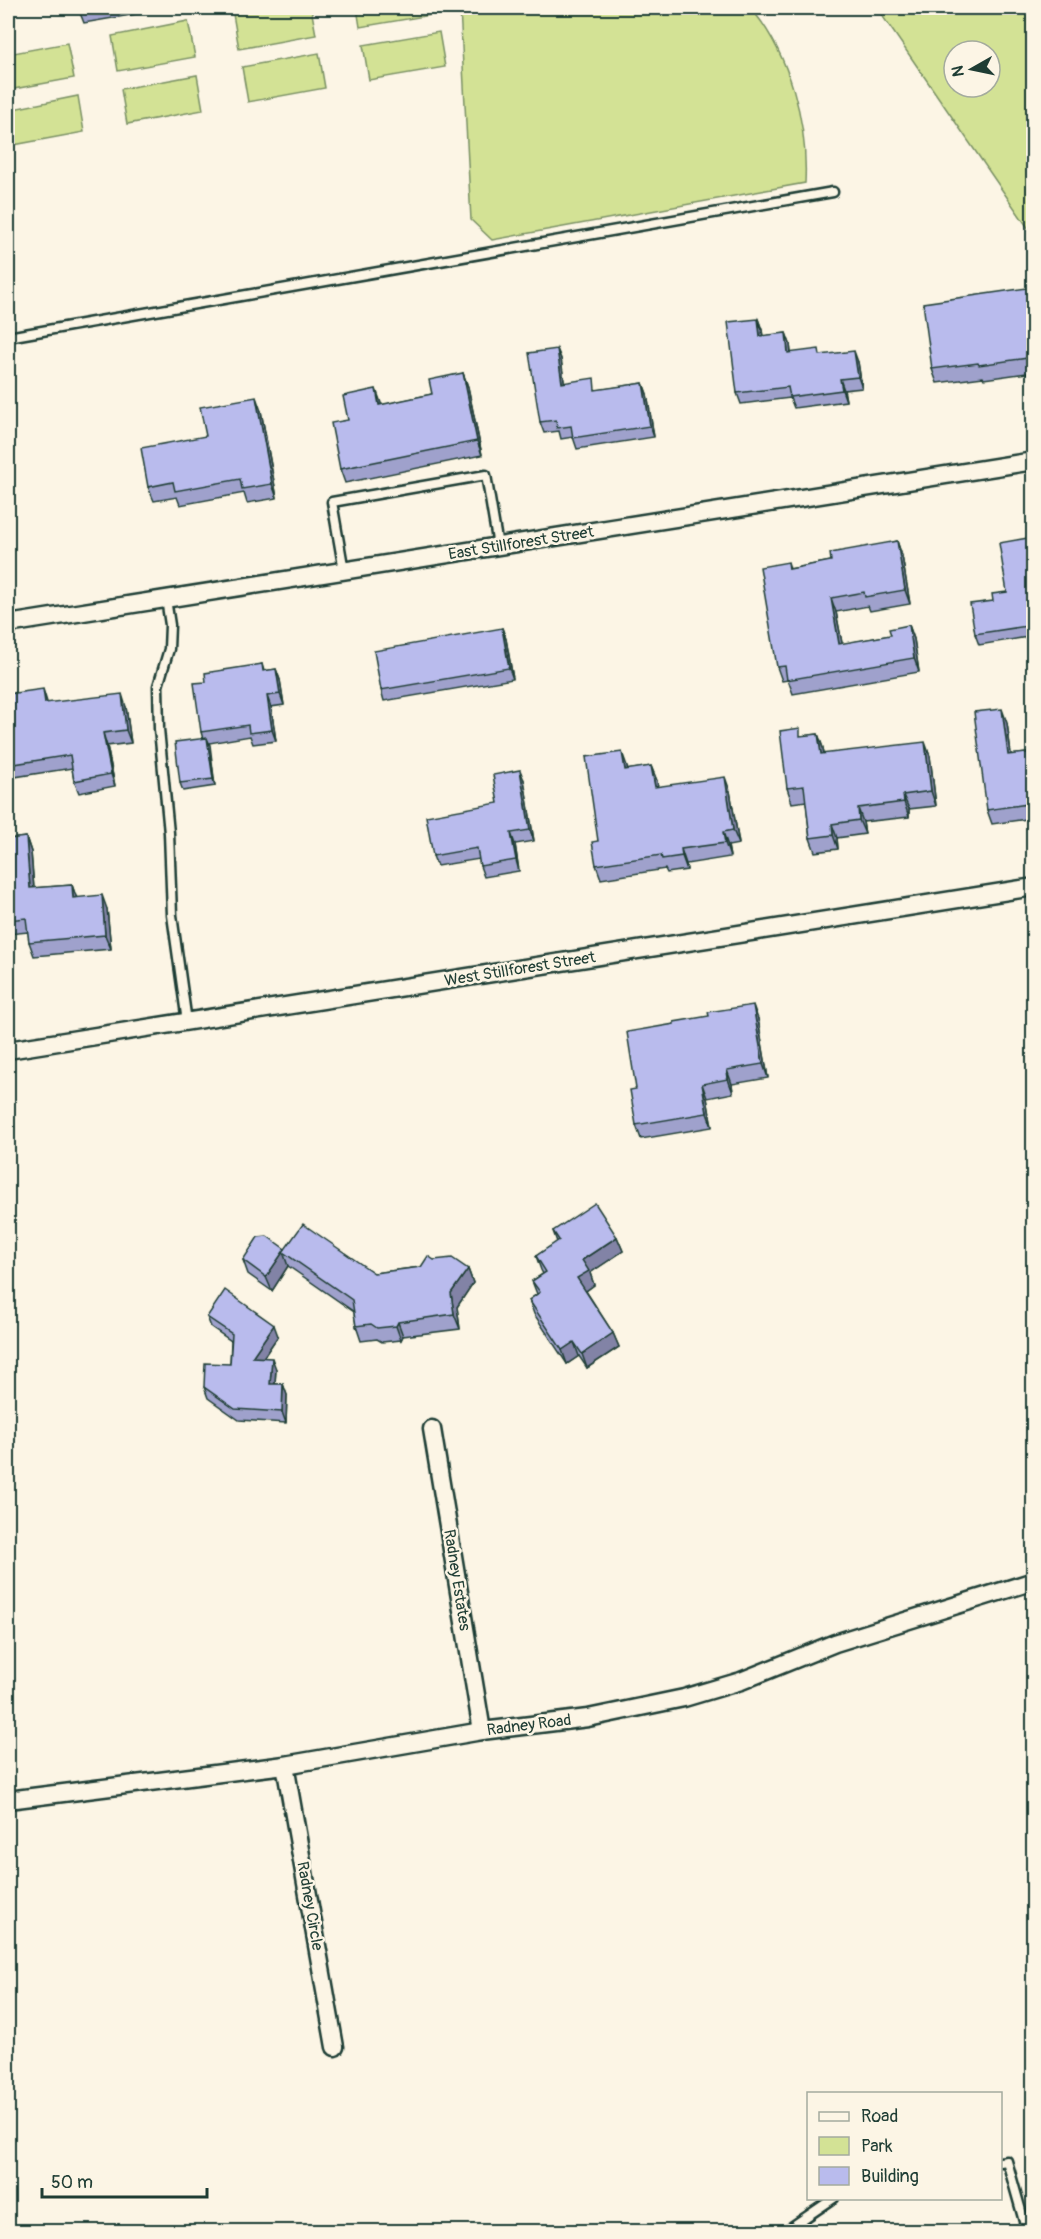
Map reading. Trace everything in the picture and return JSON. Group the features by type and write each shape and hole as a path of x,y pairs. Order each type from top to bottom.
{"street":[{"name":"East Stillforest Street","path":"8,624 1034,461"},
{"name":"West Stillforest Street","path":"8,1050 1034,887"},
{"name":"Radney Estates","path":"432,1429 482,1731"},
{"name":"Radney Road","path":"8,1800 285,1765 482,1731 588,1718 684,1698 741,1681 835,1643 1034,1581"},
{"name":"Radney Circle","path":"285,1765 334,2047"}],"lane":[{"path":"8,337 833,192"},
{"path":"344,571 332,502 486,475 498,546"},
{"path":"166,599 170,625 169,650 158,686 159,729 169,833 172,915 187,1022"},
{"path":"1002,2161 1007,2160 1027,2232"},
{"path":"784,2232 832,2200"}],"green space":[{"path":"268,8 311,8 316,35 239,49 233,14"},
{"path":"357,8 435,8 437,14 360,27"},
{"path":"460,8 751,8 776,47 794,91 803,137 805,183 492,240 471,220"},
{"path":"877,8 1033,8 1033,235"},
{"path":"188,21 195,57 118,71 112,36"},
{"path":"439,32 445,67 369,80 363,45"},
{"path":"67,43 74,78 8,90 8,54"},
{"path":"319,53 325,88 248,102 242,67"},
{"path":"197,75 203,110 127,124 121,89"},
{"path":"78,96 84,132 8,146 8,110"}],"building":[{"path":"1034,287 1034,357 932,369 923,303"},
{"path":"758,319 760,336 786,333 788,353 819,349 820,355 854,351 858,377 840,379 842,390 790,397 788,387 737,393 728,322"},
{"path":"557,349 562,383 594,378 595,390 643,383 650,426 573,438 571,426 557,428 556,420 540,422 529,353"},
{"path":"463,373 477,441 340,469 331,423 348,420 343,396 376,389 379,405 432,394 429,380"},
{"path":"256,397 272,484 242,489 240,479 175,491 173,482 148,487 141,448 206,436 200,407"},
{"path":"1034,537 1034,598 1029,599 1034,625 975,634 970,604 993,601 992,594 1007,592 999,543"},
{"path":"897,541 905,590 865,597 864,592 831,598 839,644 891,635 889,629 909,625 914,658 787,680 785,666 777,667 760,567 788,562 789,569 831,561 830,553"},
{"path":"502,628 509,668 381,690 374,651"},
{"path":"262,664 263,671 276,669 280,694 267,696 272,730 249,733 248,725 201,732 194,683 206,682 205,673"},
{"path":"43,689 45,703 122,694 126,730 103,733 111,774 74,781 70,755 8,765 8,694"},
{"path":"1002,709 1008,755 1034,752 1034,803 987,810 974,712"},
{"path":"800,728 800,736 818,734 821,754 925,742 931,791 903,795 904,802 858,808 859,820 832,824 833,835 810,838 804,786 787,788 780,731"},
{"path":"207,738 213,779 180,783 175,742"},
{"path":"622,752 625,770 651,766 655,787 725,777 733,830 723,832 725,843 681,849 682,856 662,859 661,855 596,865 592,842 598,841 586,757"},
{"path":"520,770 530,830 511,833 516,860 480,866 477,848 433,856 426,816 498,803 493,775"},
{"path":"26,837 30,888 72,885 73,898 102,895 105,935 29,942 26,918 8,920 8,839"},
{"path":"753,1005 763,1064 727,1070 728,1079 702,1084 707,1113 636,1125 630,1090 636,1089 627,1032 709,1016 708,1012"},
{"path":"595,1203 617,1237 582,1260 589,1271 577,1278 613,1333 582,1354 574,1342 562,1350 529,1300 540,1292 532,1281 546,1272 536,1256 559,1240 553,1231"},
{"path":"303,1224 374,1273 421,1267 428,1256 434,1260 452,1258 468,1269 451,1293 454,1314 398,1322 396,1326 377,1328 371,1324 356,1326 352,1300 283,1252"},
{"path":"267,1236 285,1249 266,1277 243,1260 258,1237"},
{"path":"225,1290 274,1325 252,1357 272,1358 270,1384 283,1384 282,1412 235,1409 204,1387 205,1363 230,1364 232,1334 207,1317"}]}
